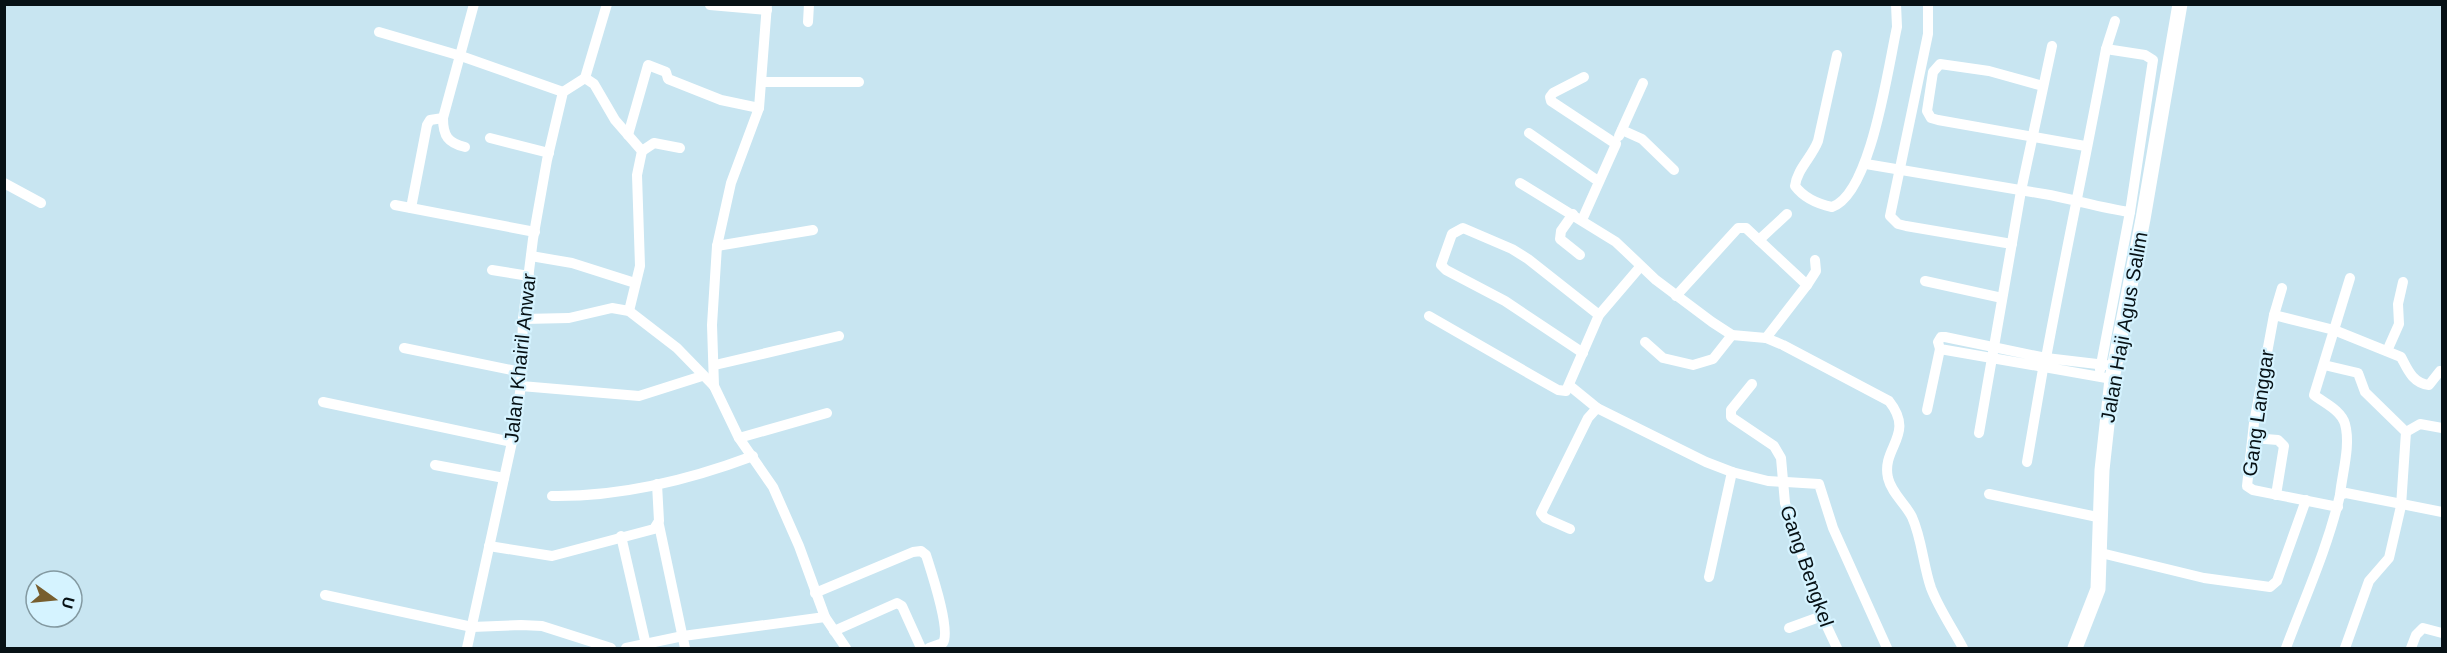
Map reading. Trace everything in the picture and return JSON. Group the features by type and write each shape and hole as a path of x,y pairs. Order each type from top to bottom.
{"street":[{"path":"465,147 449,141 444,133 443,118 474,4"},
{"path":"808,22 809,4"},
{"path":"1837,55 1818,141 1813,154 1799,173 1795,186 1800,193 1820,205 1832,207 1846,200 1866,164 1897,27 1896,4"},
{"path":"1928,4 1930,25 1890,208 1894,221 1906,226 2012,244"},
{"name":"Jalan Haji Agus Salim","path":"2075,648 2096,599 2101,553 2106,372 2144,219 2180,4"},
{"path":"379,32 461,56 563,92 585,78 604,5"},
{"path":"710,5 767,7 759,108 731,183 717,246 712,325 714,386"},
{"path":"2027,462 2085,146 2106,49 2115,21"},
{"path":"1979,433 2021,191 2052,46"},
{"path":"1927,410 1940,349 1938,342 1941,338 1993,353 2045,364 2106,372 2153,60 2151,57 2106,49"},
{"path":"2043,86 1945,63 1937,65 1933,72 1926,106 1931,118 2085,146"},
{"path":"628,135 648,65 666,72 668,79 701,93 759,108"},
{"path":"1584,77 1553,93 1551,101 1616,144"},
{"path":"585,78 594,84 615,120 642,151"},
{"path":"762,82 859,82"},
{"path":"1580,255 1560,239 1561,231 1578,217 1598,181 1643,84"},
{"name":"Jalan Khairil Anwar","path":"467,648 512,442 521,386 523,319 531,256 549,153 563,92"},
{"path":"411,208 428,121 443,118"},
{"path":"1622,130 1642,139 1674,170"},
{"path":"1529,133 1598,181"},
{"path":"490,138 549,153"},
{"path":"629,311 640,254 637,176 642,151 654,143 680,148"},
{"path":"1866,164 2076,200 2130,212"},
{"path":"4,183 41,203"},
{"path":"1520,183 1616,242 1640,267 1676,296 1732,334 1766,338 1888,401 1898,413 1901,424 1888,464 1888,475 1897,497 1913,519 1931,587 1963,648"},
{"path":"395,205 535,232"},
{"path":"1759,240 1787,214"},
{"path":"1583,353 1505,301 1446,270 1441,265 1442,259 1452,234 1463,228 1512,249 1599,315"},
{"path":"1676,296 1738,228 1746,228 1807,285"},
{"path":"717,246 813,230"},
{"path":"531,256 572,263 635,283"},
{"path":"1766,338 1816,272 1815,260"},
{"path":"1430,316 1558,390 1566,391 1570,387 1599,315 1640,267"},
{"path":"492,270 529,276"},
{"path":"2286,648 2314,581 2338,507 2345,448 2345,424 2327,403 2314,396 2350,278"},
{"path":"1925,281 2002,298"},
{"path":"2387,351 2399,324 2398,304 2403,282"},
{"name":"Gang Langgar","path":"2282,288 2274,315 2247,486 2253,490 2338,507"},
{"path":"523,319 569,318 612,308 629,311 677,348 714,386 739,438 753,456 777,497 799,546 825,617 846,648"},
{"path":"2274,315 2334,330 2401,357 2404,369 2424,385 2429,385 2440,371"},
{"path":"1645,342 1663,358 1693,365 1713,359 1732,334"},
{"path":"715,365 839,336"},
{"path":"404,348 521,372"},
{"path":"2324,365 2358,373 2365,392 2406,432 2401,506 2389,558 2370,581 2345,648"},
{"path":"521,386 639,396 702,376"},
{"name":"Gang Bengkel","path":"1752,384 1731,410 1731,417 1778,452 1781,458 1785,503 1822,616 1837,648"},
{"path":"1570,387 1597,408 1684,452 1732,472 1782,483 1819,484 1833,528 1887,648"},
{"path":"323,402 512,442"},
{"path":"1570,530 1545,518 1541,513 1588,418 1597,408"},
{"path":"739,438 827,413"},
{"path":"2406,432 2420,424 2442,428"},
{"path":"2253,438 2273,439 2284,446 2276,495"},
{"path":"552,496 580,496 657,484 697,476 753,456"},
{"path":"435,465 504,478"},
{"path":"1709,577 1732,472"},
{"path":"657,484 659,525 685,648"},
{"path":"2340,495 2346,493 2401,506 2442,512"},
{"path":"1989,494 2102,518"},
{"path":"2101,553 2204,578 2270,587 2277,581 2306,500"},
{"path":"489,546 552,556 654,529 659,525"},
{"path":"621,536 646,645"},
{"path":"815,593 913,552 921,551 926,555 939,594 946,632 942,642 929,648"},
{"path":"325,595 472,627 520,624 542,626 611,648"},
{"path":"834,631 897,603 902,606 921,648"},
{"path":"1789,628 1822,616"},
{"path":"626,648 683,636 825,617"},
{"path":"2410,648 2422,628 2442,633"}]}
